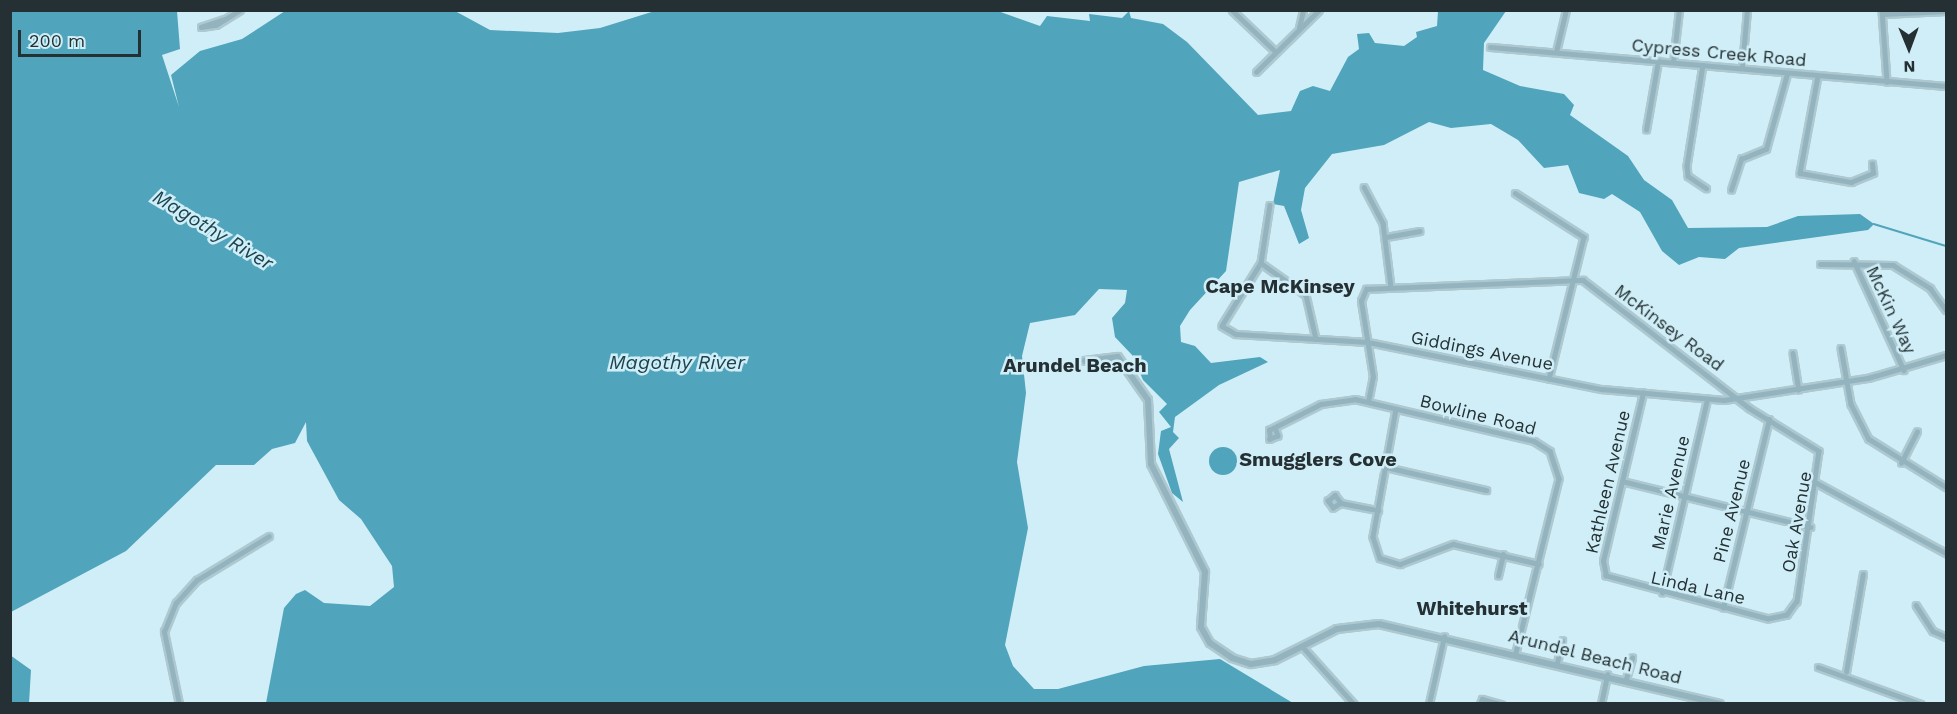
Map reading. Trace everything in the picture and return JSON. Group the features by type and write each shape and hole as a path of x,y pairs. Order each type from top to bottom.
{"street":[{"path":"224,19 240,10"},
{"path":"1232,10 1275,51"},
{"path":"1299,28 1303,10"},
{"path":"1256,72 1319,10"},
{"path":"1556,52 1566,10"},
{"path":"1674,62 1679,10"},
{"path":"1742,67 1747,10"},
{"path":"1887,82 1883,12 1947,11"},
{"name":"Cypress Creek Road","path":"1490,46 1742,67 1787,74 1947,86"},
{"path":"1646,130 1658,61"},
{"path":"1703,65 1687,166 1688,176 1706,188"},
{"path":"1731,190 1741,159 1766,149 1787,74"},
{"path":"1818,76 1800,174 1844,183 1865,179 1873,173 1872,164"},
{"path":"1364,187 1376,204 1386,237 1391,287"},
{"path":"1515,194 1583,234 1570,278 1549,379"},
{"path":"1270,205 1262,263 1306,295 1316,339"},
{"path":"1386,237 1419,231"},
{"path":"1820,264 1854,261 1905,270 1930,288 1947,310"},
{"name":"McKin Way","path":"1854,261 1904,370"},
{"name":"Giddings Avenue","path":"1262,263 1222,326 1240,335 1368,342 1549,379 1643,393 1738,400"},
{"name":"McKinsey Road","path":"1368,342 1361,297 1369,288 1570,278 1587,283 1738,400"},
{"path":"1368,342 1373,377 1368,402"},
{"path":"1841,348 1846,381 1863,430 1901,463 1947,487"},
{"path":"1793,353 1799,390"},
{"path":"1738,400 1904,370 1947,355"},
{"name":"Arundel Beach Road","path":"1085,361 1118,357 1148,400 1149,456 1205,572 1200,619 1210,643 1232,658 1251,663 1281,658 1301,645 1356,624 1444,638 1516,653 1720,704"},
{"name":"Kathleen Avenue","path":"1606,576 1603,561 1643,393"},
{"name":"Marie Avenue","path":"1662,593 1707,399"},
{"name":"Oak Avenue","path":"1738,400 1819,451 1817,483 1797,601 1785,616"},
{"name":"Bowline Road","path":"1276,429 1327,402 1368,402 1534,441 1550,451 1559,479 1516,653"},
{"path":"1396,409 1373,546 1391,564 1453,544 1539,564"},
{"name":"Pine Avenue","path":"1723,608 1769,420"},
{"path":"1901,463 1917,432"},
{"path":"1386,467 1485,490"},
{"path":"1622,481 1810,526"},
{"path":"1817,483 1947,554"},
{"path":"1341,503 1378,510"},
{"path":"179,704 164,632 176,603 196,580 269,536"},
{"path":"1498,576 1503,555"},
{"path":"1846,672 1863,574"},
{"name":"Linda Lane","path":"1606,576 1662,593 1768,619 1785,616"},
{"path":"1916,605 1933,631 1947,637"},
{"path":"1429,704 1444,638"},
{"path":"1557,663 1562,641"},
{"path":"1301,645 1354,704"},
{"path":"1626,679 1632,658"},
{"path":"1818,667 1846,672 1922,704"},
{"path":"1601,704 1607,675"},
{"path":"1480,704 1482,699 1501,704"}],"water":[{"name":"Magothy River","path":"658,10 995,10 1040,26 1047,16 1090,21 1089,14 1122,18 1129,11 1131,18 1163,24 1187,42 1258,115 1291,111 1300,91 1313,86 1330,91 1348,57 1359,49 1357,34 1369,33 1375,43 1404,46 1417,37 1416,32 1437,26 1438,11 1506,11 1484,43 1483,70 1520,86 1564,94 1574,105 1570,115 1628,156 1644,180 1672,200 1688,228 1767,227 1798,216 1860,214 1874,224 1868,230 1739,248 1725,259 1699,257 1679,265 1662,251 1640,212 1612,194 1604,199 1579,193 1568,165 1544,168 1518,140 1491,124 1451,128 1429,122 1384,145 1332,154 1305,188 1301,210 1309,238 1299,244 1284,206 1273,204 1280,170 1239,182 1226,271 1190,310 1180,326 1181,342 1195,346 1211,363 1260,357 1268,362 1219,385 1175,417 1173,432 1179,438 1169,449 1183,502 1172,493 1158,454 1161,431 1171,427 1159,412 1167,404 1143,380 1133,356 1115,337 1112,318 1125,303 1127,290 1099,289 1075,315 1030,323 1022,356 1026,393 1017,462 1028,528 1005,645 1013,666 1034,689 1058,689 1144,666 1220,659 1293,703 266,703 284,608 296,594 305,590 324,603 370,606 394,587 392,566 361,519 339,500 307,441 306,422 295,443 272,449 254,465 216,465 126,551 11,612 11,11 177,11 180,49 162,55 179,107 171,75 200,51 242,39 285,11 455,11 490,30 558,33 600,28"},
{"path":"1223,447 1233,451 1237,461 1233,471 1223,475 1213,471 1209,461 1213,451"},
{"path":"10,655 31,670 29,703 11,703"}],"waterway":[{"path":"1874,224 1946,246"}],"district":[{"name":"Cape McKinsey","path":"1280,286"},
{"name":"Arundel Beach","path":"1075,365"},
{"name":"Smugglers Cove","path":"1318,459"},
{"name":"Whitehurst","path":"1472,608"}]}
